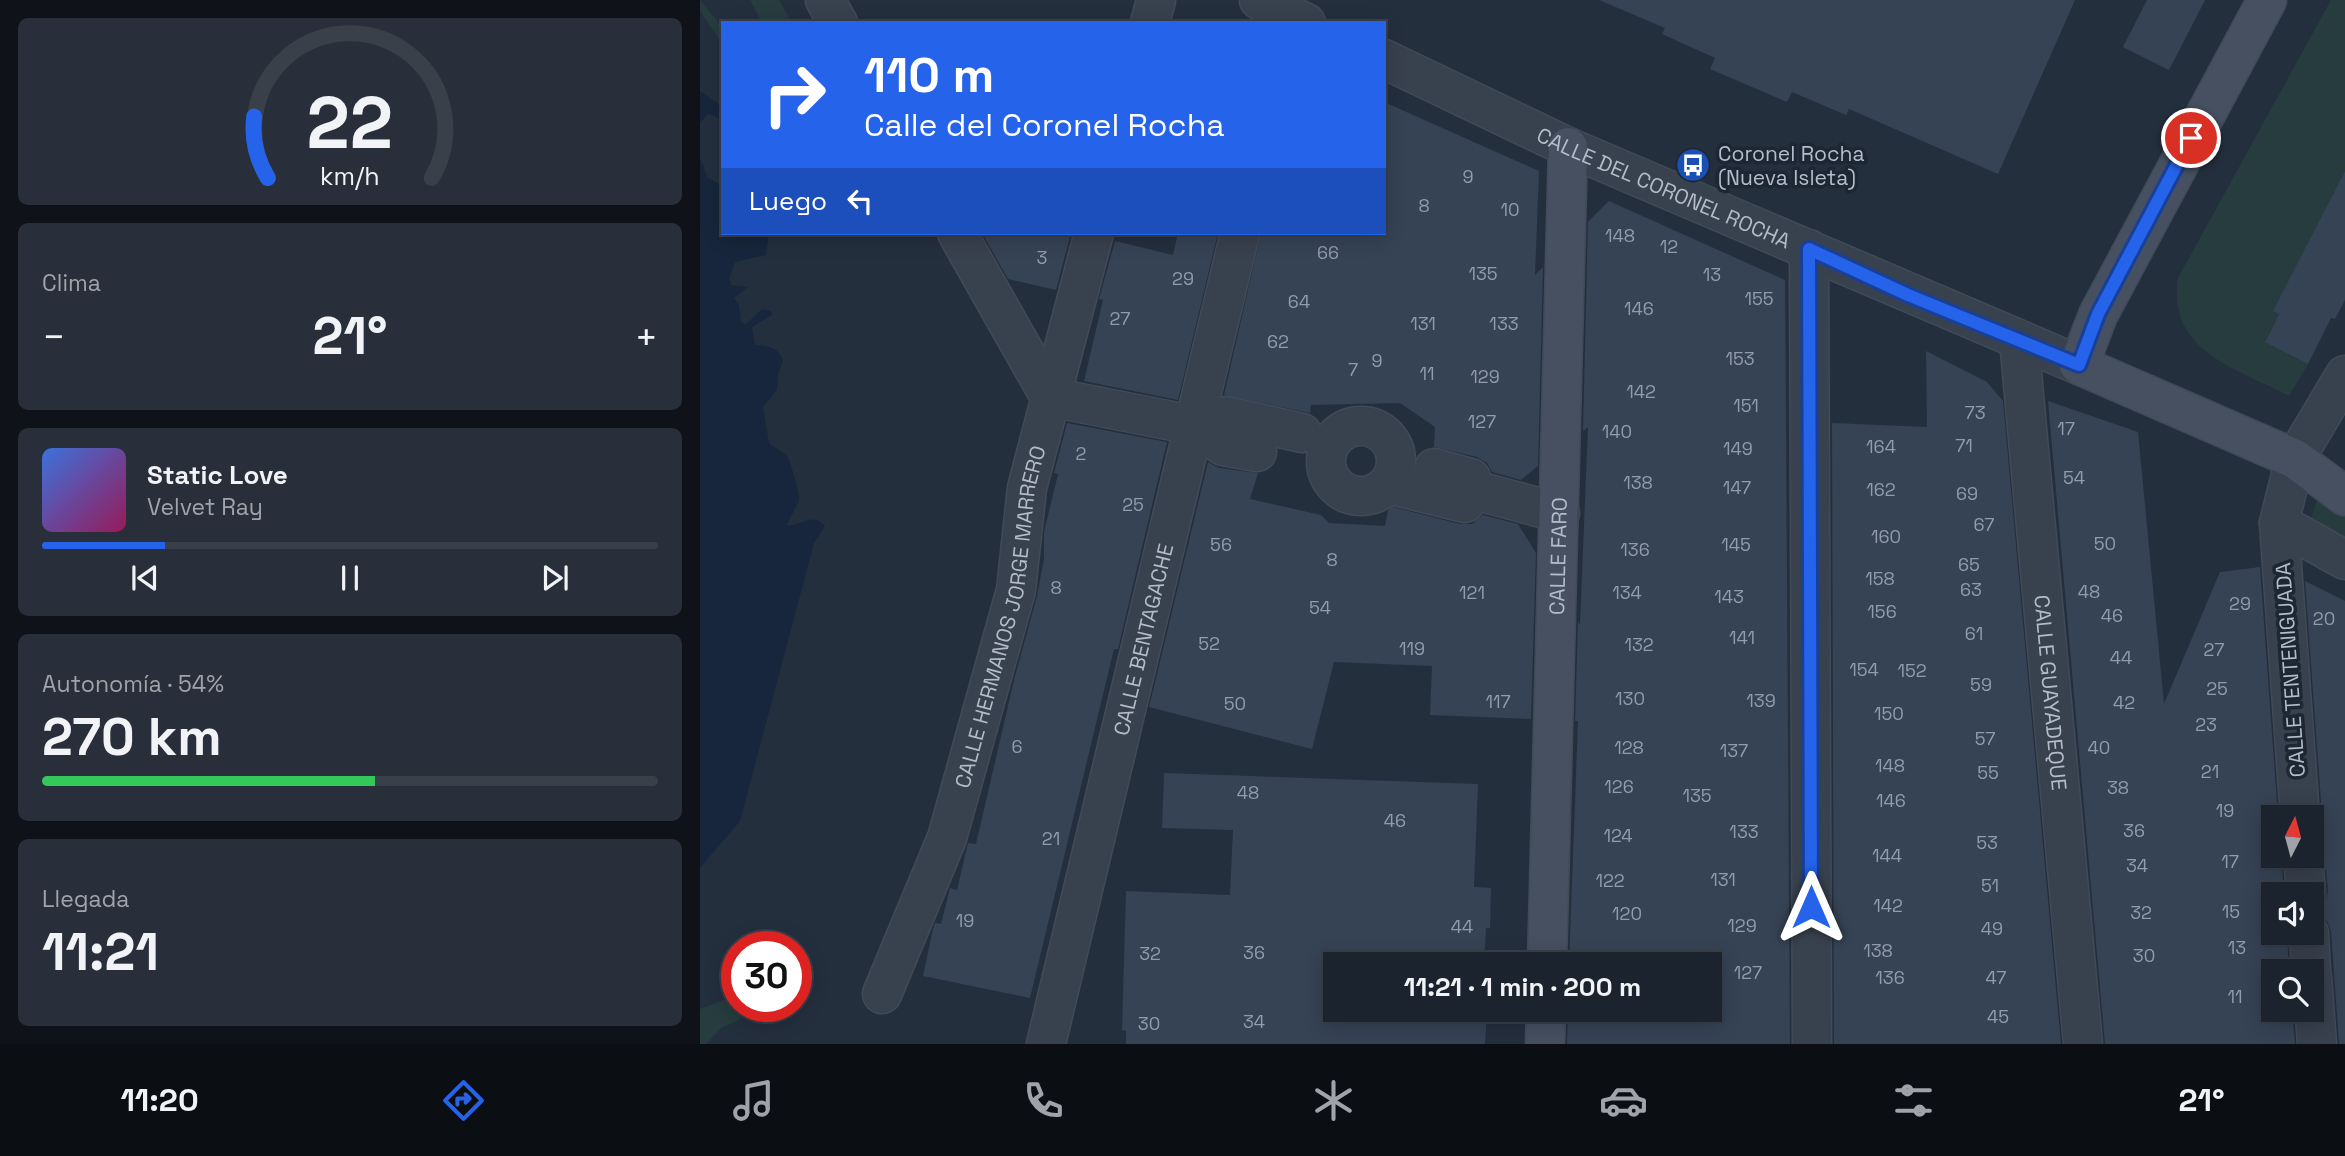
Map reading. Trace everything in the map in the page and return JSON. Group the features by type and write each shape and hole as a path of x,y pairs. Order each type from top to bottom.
{"street":[{"path":"825,0 837,21"},
{"path":"1151,21 1156,0"},
{"path":"2079,365 2098,314 2267,0"},
{"name":"CALLE DEL CORONEL ROCHA","path":"1386,60 1568,147 2295,459 2345,496"},
{"name":"CALLE FARO","path":"1548,952 1568,147"},
{"path":"958,235 1050,397 1208,428 1223,446 1257,452"},
{"name":"CALLE HERMANOS JORGE MARRERO","path":"882,994 947,838 955,812 1016,590 1027,488 1093,235"},
{"name":"CALLE BENTAGACHE","path":"1046,1044 1208,428 1240,235"},
{"path":"1809,249 1812,1044"},
{"name":"CALLE GUAYADEQUE","path":"2020,340 2083,1044"},
{"name":"CALLE TENTENIGUADA","path":"2299,805 2279,523 2295,459 2345,376"},
{"path":"1208,428 1226,416 1309,443 1326,462 1334,483 1353,495 1376,493 1393,477 1429,479 1560,513"},
{"path":"2279,523 2345,560"},
{"path":"1545,1044 1546,1022"},
{"path":"2315,1022 2317,1044"}],"green space":[{"path":"700,0 721,26 721,42 700,11"},
{"path":"750,0 779,0 791,21 761,21"},
{"path":"2331,0 2345,0 2345,171 2274,311 2279,314 2265,341 2308,364 2289,396 2228,366 2194,340 2183,324 2177,303 2178,278"},
{"path":"2318,497 2345,512 2345,537 2333,531 2329,537 2308,527"},
{"path":"721,1001 721,1022 734,1022 721,1028 706,1044 700,1044 700,1009"}],"water":[{"path":"700,91 721,106 721,119 708,114 700,123"},
{"path":"700,158 708,178 721,185 721,235 769,235 766,255 735,262 729,279 732,285 748,287 734,298 739,305 741,322 745,325 762,309 771,311 772,315 752,327 755,345 772,348 783,361 778,374 777,390 763,407 769,443 787,456 798,491 799,499 787,525 815,520 825,526 814,543 740,821 700,868"}],"building":[{"path":"1599,0 2075,0 1998,174 1849,109 1846,115 1792,92 1787,102 1710,69 1715,58 1662,34 1665,28"},
{"path":"2147,0 2205,0 2169,70 2123,47"},
{"path":"1386,103 1539,171 1535,275 1543,267 1538,466 1521,480 1492,472 1487,463 1477,457 1434,447 1435,427 1400,403 1311,405 1310,413 1224,395 1261,235 1386,235"},
{"path":"2345,171 2345,300 2335,319 2331,318 2308,364 2265,342 2279,314 2273,311"},
{"path":"1609,201 1785,280 1790,1044 1567,1044 1568,1022 1722,1022 1722,952 1569,952 1578,721 1575,721 1578,621 1580,625 1588,427 1583,431 1588,222"},
{"path":"983,235 1070,235 1056,290 1008,279"},
{"path":"1178,235 1218,235 1178,400 1084,381 1103,300 1099,299 1115,241 1173,255"},
{"path":"1926,351 1987,382 2003,401 2061,1044 1834,1044 1832,423 1927,427"},
{"path":"2048,401 2138,432 2164,704 2220,572 2260,567 2277,805 2261,805 2261,868 2282,868 2283,882 2261,882 2261,945 2288,945 2288,959 2261,959 2261,1022 2293,1022 2295,1044 2105,1044"},
{"path":"1067,423 1167,442 1030,998 923,976 935,923 941,924 950,888 957,890 968,843 976,844 1014,680 1037,596 1044,559 1044,532 1058,474 1054,473"},
{"path":"1208,462 1219,468 1258,473 1250,499 1321,515 1329,523 1385,526 1389,506 1460,524 1472,524 1483,515 1518,524 1536,553 1531,719 1430,715 1432,666 1334,662 1312,749 1149,707"},
{"path":"2305,581 2345,601 2345,1044 2339,1044 2331,931 2324,919 2328,892 2324,851 2324,805 2321,805"},
{"path":"1164,773 1478,784 1474,887 1491,888 1490,928 1486,928 1485,952 1323,952 1323,1022 1486,1022 1485,1044 1126,1044 1126,1031 1122,1030 1126,891 1230,895 1233,830 1162,828"}],"place":[{"name":"Coronel Rocha (Nueva Isleta)","path":"1693,165"}],"route":[{"path":"1811,907 1809,249 1908,295 2079,365 2098,314 2191,138"}]}
